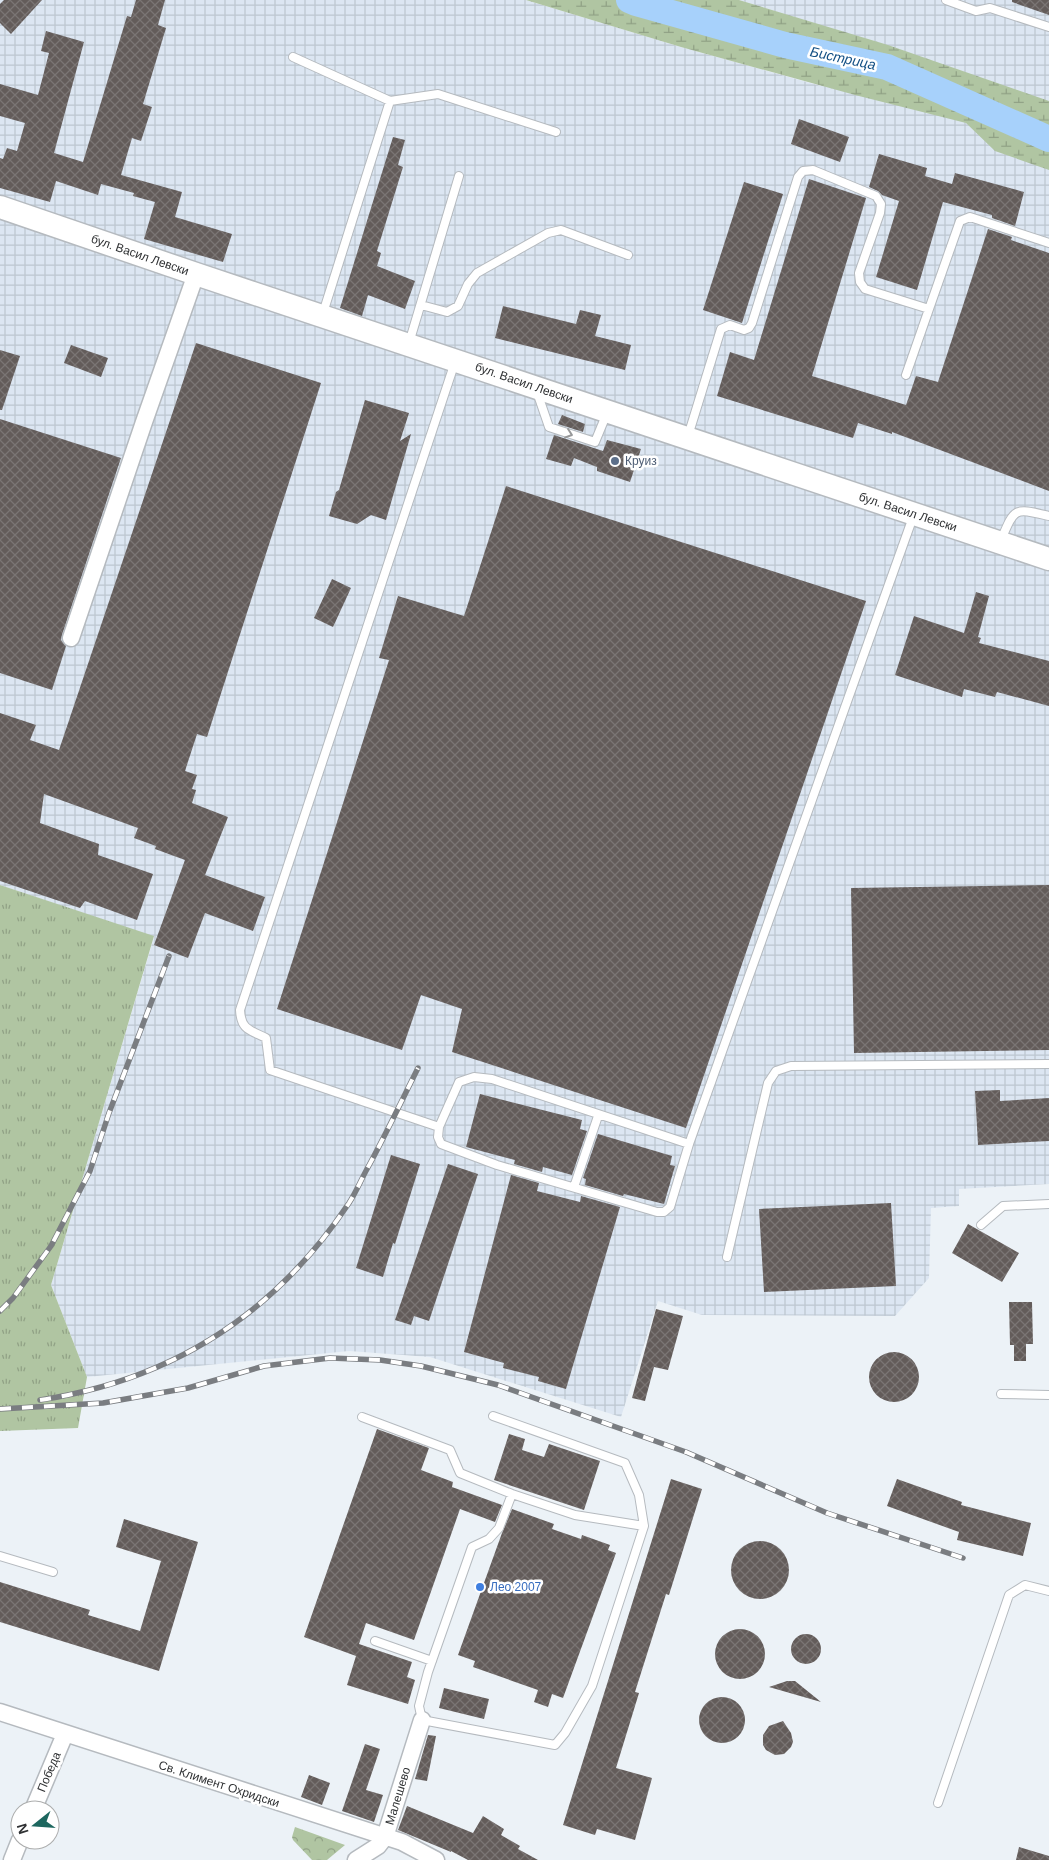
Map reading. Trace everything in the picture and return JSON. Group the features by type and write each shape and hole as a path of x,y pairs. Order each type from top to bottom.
{"street":[{"name":"бул. Васил Левски","path":"0,207 1049,558"},
{"path":"71,638 140,432 196,274"},
{"name":"Св. Климент Охридски","path":"0,1712 402,1842 436,1860"},
{"name":"Малешево","path":"356,1860 378,1846 385,1837 422,1720"},
{"name":"Победа","path":"37,1800 65,1734"}],"lane":[{"path":"946,0 976,11 990,8 1049,27"},
{"path":"293,57 390,101 438,94 556,132"},
{"path":"322,316 390,101"},
{"path":"688,438 721,330 730,325 744,330 749,328 752,323 798,177 803,171 813,170 876,196 881,204 880,213 859,273 860,282 865,289 929,308"},
{"path":"409,345 459,176"},
{"path":"906,375 960,220 970,217 1049,243"},
{"path":"421,305 447,312 458,306 468,284 478,273 548,233 561,230 628,255"},
{"path":"439,1127 270,1070 266,1038 245,1028 240,1019 240,1010 455,360"},
{"path":"536,387 550,427 595,442 608,412"},
{"path":"1000,542 1012,516 1018,511 1025,510 1049,516"},
{"path":"689,1144 598,1116 492,1079 474,1077 459,1082 439,1127 438,1137 441,1144 497,1165 657,1212 664,1212 670,1207 689,1144 914,514"},
{"path":"727,1257 768,1083 776,1071 791,1066 1049,1064"},
{"path":"574,1187 598,1116"},
{"path":"981,1225 1002,1206 1049,1204"},
{"path":"1001,1394 1049,1395"},
{"path":"493,1416 625,1463 639,1495 644,1526 592,1686 565,1733 555,1745 422,1720 419,1706 432,1661 472,1547 489,1539 499,1528 512,1494"},
{"path":"362,1417 450,1450 460,1473 512,1494 575,1514 644,1526"},
{"path":"0,1556 53,1572"},
{"path":"938,1803 1009,1595 1025,1585 1049,1591"},
{"path":"375,1641 432,1661"}],"shaded area":[{"path":"0,0 526,0 681,47 821,86 845,33 739,0 1049,0 1049,1184 959,1189 959,1206 931,1208 929,1278 895,1316 702,1315 658,1301 621,1417 430,1357 349,1351 87,1377 51,1285 154,937 0,885"}],"green space":[{"path":"526,0 739,0 888,45 1049,101 1049,170 995,151 966,123 855,95 681,47"},
{"path":"0,885 154,936 51,1285 87,1377 78,1428 0,1431"},
{"path":"295,1827 345,1845 327,1860 312,1860 293,1840"}],"building":[{"path":"4,0 42,0 11,34 0,23 0,4"},
{"path":"136,0 165,0 158,25 166,28 143,104 152,107 141,141 132,138 121,175 182,192 175,217 232,234 223,262 144,239 155,202 133,196 134,193 101,184 98,195 56,181 50,202 0,188 0,158 3,159 7,148 17,151 25,123 0,116 0,84 38,95 49,53 41,51 46,31 84,42 54,153 83,162 127,16 131,17"},
{"path":"1012,0 1049,0 1049,15 1012,2"},
{"path":"799,119 849,137 840,162 791,144"},
{"path":"393,137 405,140 398,165 403,167 377,251 381,253 377,266 415,281 405,309 368,295 362,316 340,308"},
{"path":"879,154 927,168 925,176 952,184 955,173 1024,192 1015,226 992,218 992,215 943,202 917,290 876,277 899,201 882,195 869,187"},
{"path":"809,179 866,198 812,376 906,405 916,376 938,382 988,229 1012,237 1011,240 1049,253 1049,491 892,432 892,434 858,423 853,438 717,396 730,352 754,360"},
{"path":"744,182 783,194 742,323 703,310"},
{"path":"503,306 576,324 580,310 601,315 595,336 631,345 625,370 495,338"},
{"path":"196,343 321,383 207,737 197,734 185,771 197,775 192,789 196,790 192,803 228,817 205,875 265,897 253,931 205,913 188,958 154,945 185,860 155,849 156,846 134,838 138,828 44,794 40,823 99,844 98,855 153,874 137,920 85,901 80,908 0,881 0,713 36,725 30,740 59,750"},
{"path":"71,345 108,358 101,377 64,363"},
{"path":"0,350 20,356 2,410 0,410"},
{"path":"365,400 409,413 400,441 411,434 386,520 371,515 357,524 329,516 336,492 339,490"},
{"path":"562,415 585,424 583,432 558,424"},
{"path":"0,419 121,458 62,635 61,640 66,646 52,690 0,673"},
{"path":"554,435 603,451 607,440 641,449 630,482 597,471 597,467 574,458 571,466 546,459"},
{"path":"506,486 866,601 686,1128 452,1052 462,1009 421,995 402,1050 277,1009 389,660 379,658 398,596 464,616"},
{"path":"332,579 351,588 333,627 314,618"},
{"path":"976,592 989,596 978,637 981,638 979,643 1049,661 1049,706 997,692 995,697 964,689 962,697 895,675 914,616 964,633"},
{"path":"1049,885 1049,1050 854,1053 851,888"},
{"path":"1000,1090 1000,1101 1049,1098 1049,1141 978,1145 975,1091"},
{"path":"480,1094 582,1120 580,1129 587,1131 572,1175 543,1167 542,1172 514,1164 515,1160 466,1147"},
{"path":"598,1134 672,1156 670,1165 675,1166 664,1204 624,1194 623,1196 585,1185 586,1179 583,1178"},
{"path":"391,1155 420,1164 383,1277 356,1268"},
{"path":"448,1164 478,1174 429,1321 414,1316 411,1325 395,1320"},
{"path":"511,1175 539,1183 537,1191 580,1202 581,1196 620,1207 566,1389 538,1381 539,1377 503,1368 504,1363 464,1352"},
{"path":"891,1203 896,1286 764,1292 759,1209"},
{"path":"968,1224 1019,1253 1002,1282 952,1253"},
{"path":"1009,1302 1032,1302 1033,1344 1026,1344 1026,1361 1014,1361 1014,1345 1010,1345"},
{"path":"656,1309 683,1316 668,1370 654,1367 645,1401 632,1398"},
{"path":"894,1352 903,1354 914,1363 919,1377 917,1386 908,1397 894,1402 885,1400 874,1391 869,1377 871,1368 880,1357"},
{"path":"377,1429 429,1448 421,1470 453,1482 452,1487 502,1505 495,1522 460,1509 414,1640 366,1623 359,1644 412,1662 407,1677 415,1680 408,1704 347,1685 356,1656 304,1637"},
{"path":"509,1434 525,1439 522,1450 544,1457 549,1444 600,1461 584,1510 494,1480"},
{"path":"671,1479 702,1489 669,1595 666,1594 635,1692 639,1693 616,1768 652,1778 635,1840 597,1829 595,1835 563,1825"},
{"path":"897,1479 962,1502 961,1505 1031,1523 1023,1556 957,1540 959,1532 887,1506"},
{"path":"512,1509 554,1524 552,1529 581,1539 582,1535 610,1545 608,1550 616,1553 563,1698 552,1694 548,1707 534,1702 538,1690 473,1667 475,1661 458,1655"},
{"path":"124,1519 198,1542 159,1671 0,1622 0,1582 90,1610 88,1615 140,1631 161,1561 116,1547"},
{"path":"754,1541 766,1541 781,1549 789,1564 789,1576 781,1591 766,1599 754,1599 739,1591 731,1576 731,1564 739,1549"},
{"path":"740,1629 754,1633 761,1640 765,1654 761,1668 754,1675 740,1679 726,1675 719,1668 715,1654 719,1640 726,1633"},
{"path":"806,1634 817,1638 821,1649 817,1660 806,1664 795,1660 791,1649 795,1638"},
{"path":"787,1681 795,1681 821,1702 769,1687"},
{"path":"444,1688 489,1699 484,1719 439,1708"},
{"path":"717,1697 727,1697 741,1707 745,1720 741,1733 735,1739 727,1743 717,1743 703,1733 699,1725 699,1715 709,1701"},
{"path":"783,1721 791,1733 793,1742 784,1754 775,1755 766,1750 763,1745 763,1735 769,1726"},
{"path":"428,1735 436,1736 427,1781 415,1779"},
{"path":"365,1744 380,1749 366,1790 383,1795 374,1822 342,1811"},
{"path":"309,1775 330,1783 322,1805 301,1797"},
{"path":"407,1806 473,1833 483,1816 504,1829 501,1835 520,1846 518,1849 538,1860 468,1860 451,1851 398,1830"},
{"path":"1019,1847 1049,1856 1049,1860 1016,1860"}],"waterway":[{"name":"Бистрица","path":"629,0 785,45 887,67 1049,139"}],"railway":[{"path":"0,1311 13,1298 51,1246 90,1171 109,1113 169,956"},
{"path":"40,1400 88,1390 134,1376 176,1358 216,1336 254,1309 288,1278 320,1243 349,1203 418,1068"},
{"path":"0,1409 103,1403 188,1388 264,1366 330,1358 380,1360 421,1366 498,1385 686,1452 827,1513 963,1558"}],"place":[{"name":"Круиз","path":"615,461"},
{"name":"Лео 2007","path":"480,1587"}]}
